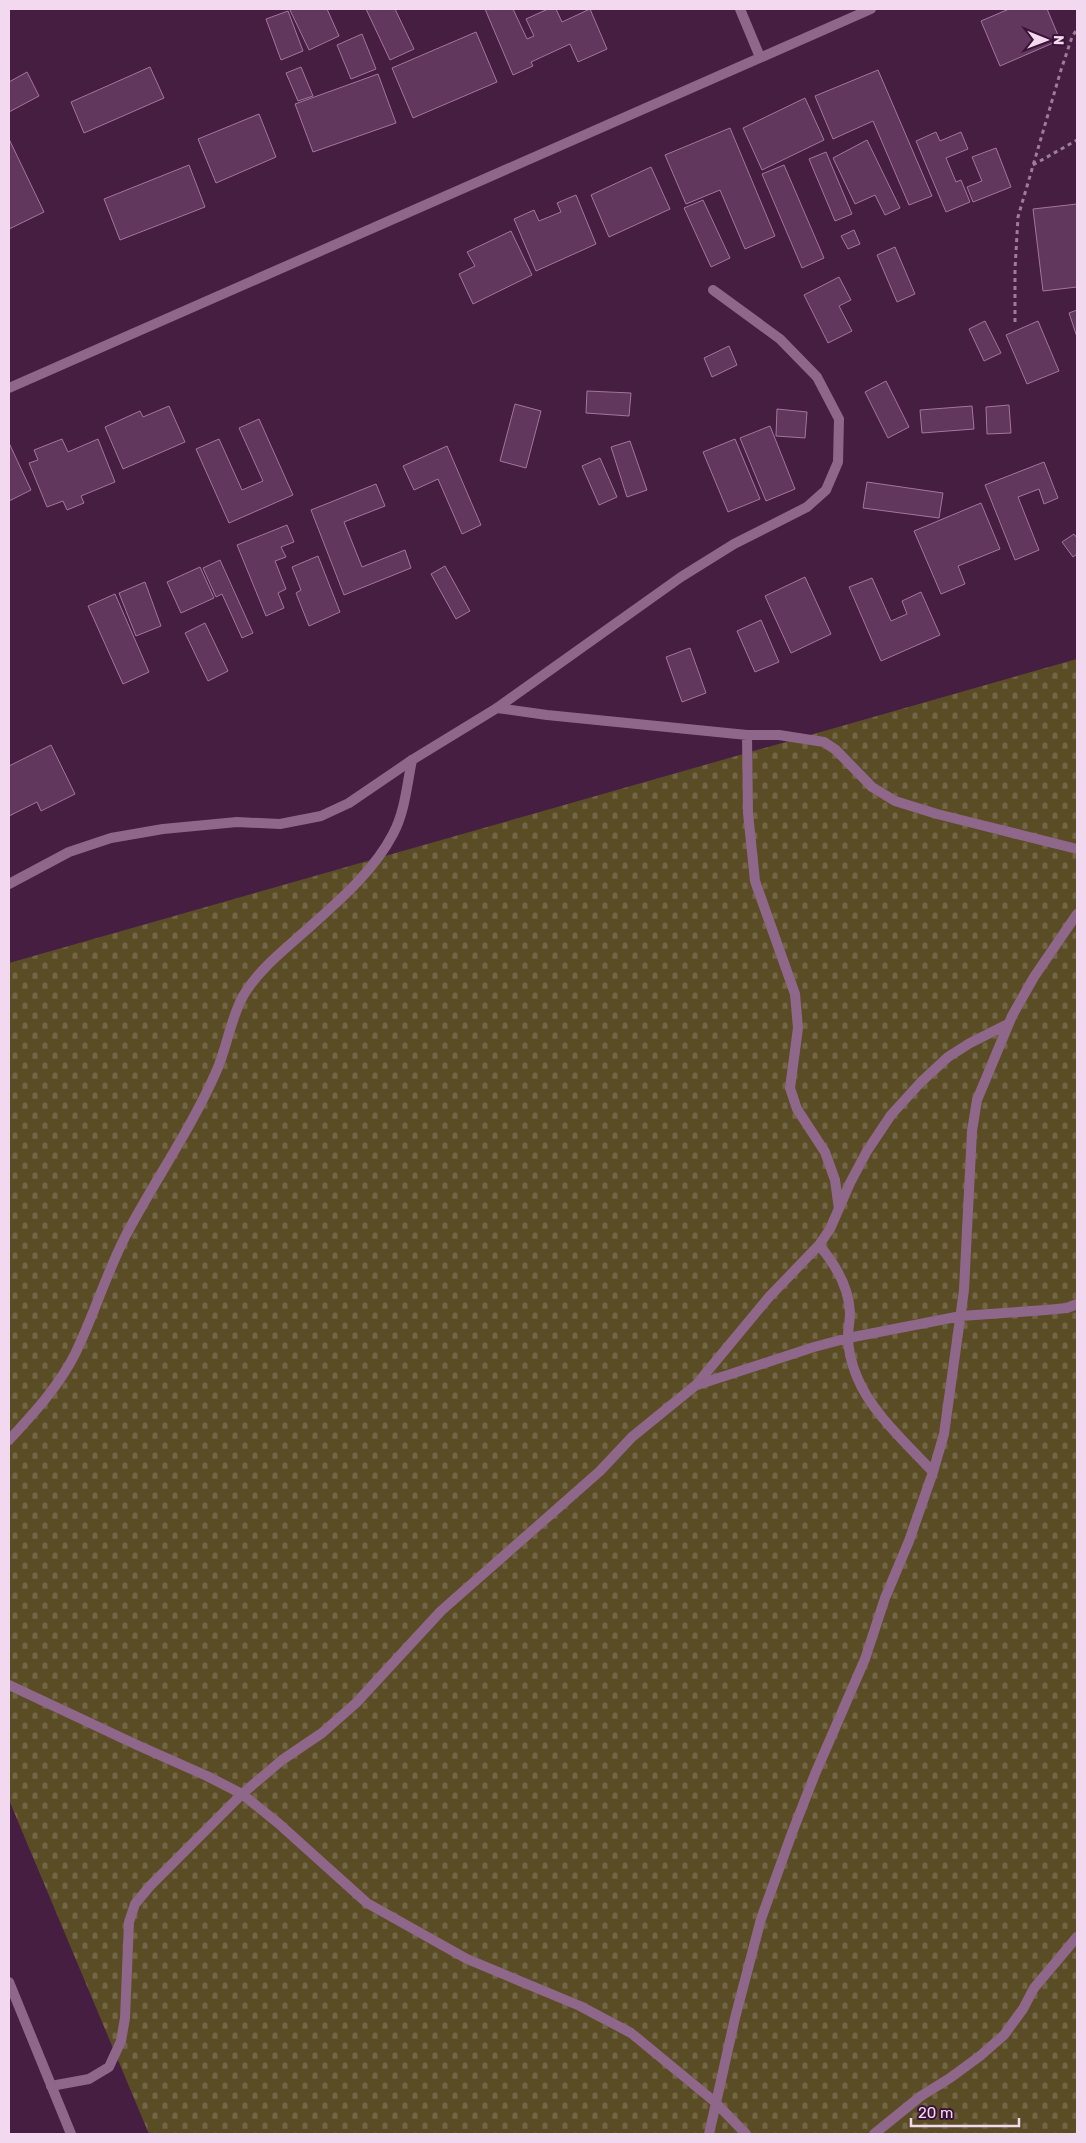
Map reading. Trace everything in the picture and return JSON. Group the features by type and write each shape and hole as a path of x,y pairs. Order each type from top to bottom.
{"street":[{"path":"740,9 760,57"},
{"path":"9,388 871,9"},
{"path":"9,884 69,852 111,838 163,829 237,822 280,824 321,816 349,803 412,760 497,708 681,577 734,544 807,507 826,490 838,462 839,419 817,378 780,340 713,290"},
{"path":"497,708 547,715 747,735 779,735 824,742 836,750 872,787 895,801 937,814 1077,849"},
{"path":"747,735 748,813 755,881 795,994 798,1028 790,1088 797,1109 825,1152 835,1180 839,1210"},
{"path":"9,1440 61,1378 75,1354 104,1279 217,1071 242,998 257,975 360,878 380,855 394,833 404,802 412,760"},
{"path":"709,2134 715,2102 761,1920 805,1799 865,1659 885,1598 909,1541 944,1434 961,1316 968,1240 972,1131 977,1100 1008,1024 1034,977 1077,914"},
{"path":"51,2086 89,2079 108,2067 121,2041 125,2018 129,1922 135,1904 195,1839 242,1794 282,1760 322,1733 356,1703 441,1611 600,1471 632,1437 696,1385 769,1297 820,1245 830,1229 867,1151 891,1115 948,1057 970,1043 1008,1024"},
{"path":"820,1245 835,1263 845,1284 850,1313 848,1338 856,1377 867,1399 933,1472"},
{"path":"696,1385 848,1338 961,1316 1067,1308 1077,1304"},
{"path":"9,1685 242,1794 368,1902 467,1960 580,2006 631,2033 715,2102 746,2134"},
{"path":"874,2134 920,2096 950,2078 1004,2035 1023,2010 1034,1988 1077,1937"},
{"path":"9,1982 71,2134"}],"path":[{"path":"1015,322 1015,269 1018,217 1061,70 1072,37 1077,29"},
{"path":"1033,165 1077,140"}],"green space":[{"path":"1077,659 1077,2134 149,2134 9,1800 9,963"}],"building":[{"path":"327,9 339,36 309,50 290,10"},
{"path":"366,9 395,9 414,49 390,60"},
{"path":"485,9 513,9 527,39 534,36 526,19 548,9 556,9 562,22 590,9 607,49 578,62 570,44 531,62 533,66 513,75"},
{"path":"1009,9 1047,9 1060,40 1000,66 981,21"},
{"path":"288,11 303,51 281,60 266,19"},
{"path":"476,32 497,82 413,118 392,68"},
{"path":"362,34 376,69 351,79 337,45"},
{"path":"150,67 164,98 84,133 71,102"},
{"path":"301,67 313,96 298,101 286,73"},
{"path":"878,70 932,196 909,205 873,121 833,139 815,96"},
{"path":"27,72 39,96 9,112 9,82"},
{"path":"378,74 396,123 313,152 295,104"},
{"path":"805,98 824,140 762,170 743,128"},
{"path":"259,114 276,157 216,183 198,139"},
{"path":"730,128 775,236 745,249 720,190 686,204 665,155"},
{"path":"936,132 940,141 961,132 968,149 946,158 956,182 961,180 970,202 946,212 916,141"},
{"path":"9,139 44,212 9,229"},
{"path":"867,140 900,208 885,215 875,195 855,204 833,158"},
{"path":"996,148 1011,187 973,202 967,187 982,181 972,157"},
{"path":"826,152 852,214 835,221 809,159"},
{"path":"189,165 205,207 120,240 104,199"},
{"path":"784,165 824,258 802,268 762,174"},
{"path":"651,167 670,209 609,237 591,195"},
{"path":"576,195 596,244 536,271 514,219 534,210 539,221 561,212 557,203"},
{"path":"703,200 730,258 711,267 684,208"},
{"path":"1077,204 1077,287 1043,291 1033,209"},
{"path":"854,230 860,244 848,249 841,236"},
{"path":"511,231 532,275 473,304 459,274 475,266 467,252"},
{"path":"895,247 915,294 897,302 877,255"},
{"path":"839,277 851,300 839,306 852,331 828,343 804,295"},
{"path":"1077,310 1077,337 1069,313"},
{"path":"985,321 1001,353 984,361 969,329"},
{"path":"1038,321 1059,371 1027,384 1006,335"},
{"path":"729,346 737,365 712,377 704,358"},
{"path":"886,381 909,427 888,438 865,392"},
{"path":"587,391 631,393 629,416 586,413"},
{"path":"515,404 541,411 526,468 500,461"},
{"path":"1009,405 1011,433 987,434 986,407"},
{"path":"169,406 185,442 123,469 105,427 140,411 143,417"},
{"path":"972,406 974,429 922,433 920,410"},
{"path":"777,409 807,412 805,438 776,436"},
{"path":"259,419 293,495 229,523 196,449 219,439 242,490 263,481 239,428"},
{"path":"770,426 795,489 766,501 740,438"},
{"path":"62,439 68,452 98,439 115,482 81,496 84,503 67,510 63,501 47,507 29,463 38,460 34,450"},
{"path":"735,439 760,499 728,512 703,452"},
{"path":"630,441 647,490 627,497 611,447"},
{"path":"9,443 31,490 9,501"},
{"path":"447,446 481,525 462,534 438,479 414,490 403,466"},
{"path":"600,458 617,497 599,505 582,466"},
{"path":"1044,462 1058,498 1044,504 1039,489 1018,497 1039,550 1015,560 985,485"},
{"path":"867,482 943,493 939,518 863,508"},
{"path":"376,484 385,506 344,522 362,567 405,550 411,568 344,595 311,510"},
{"path":"981,503 1000,549 958,566 965,584 941,594 914,531"},
{"path":"287,525 294,542 281,547 286,557 275,561 286,589 278,593 284,608 266,616 237,545"},
{"path":"1074,534 1077,538 1077,554 1073,557 1062,542"},
{"path":"318,556 340,612 309,626 296,593 301,590 292,567"},
{"path":"220,560 253,633 242,638 222,594 216,597 203,568"},
{"path":"445,566 470,611 456,619 431,574"},
{"path":"200,567 214,598 181,613 167,582"},
{"path":"805,577 831,634 791,653 765,596"},
{"path":"872,578 891,621 907,614 902,601 921,592 940,635 881,661 849,587"},
{"path":"145,582 161,626 136,636 119,593"},
{"path":"115,594 149,672 123,684 88,606"},
{"path":"761,620 779,662 755,672 737,631"},
{"path":"205,623 228,671 208,681 185,633"},
{"path":"690,648 706,693 682,702 666,657"},
{"path":"51,745 75,794 41,811 37,802 9,816 9,766"}]}
